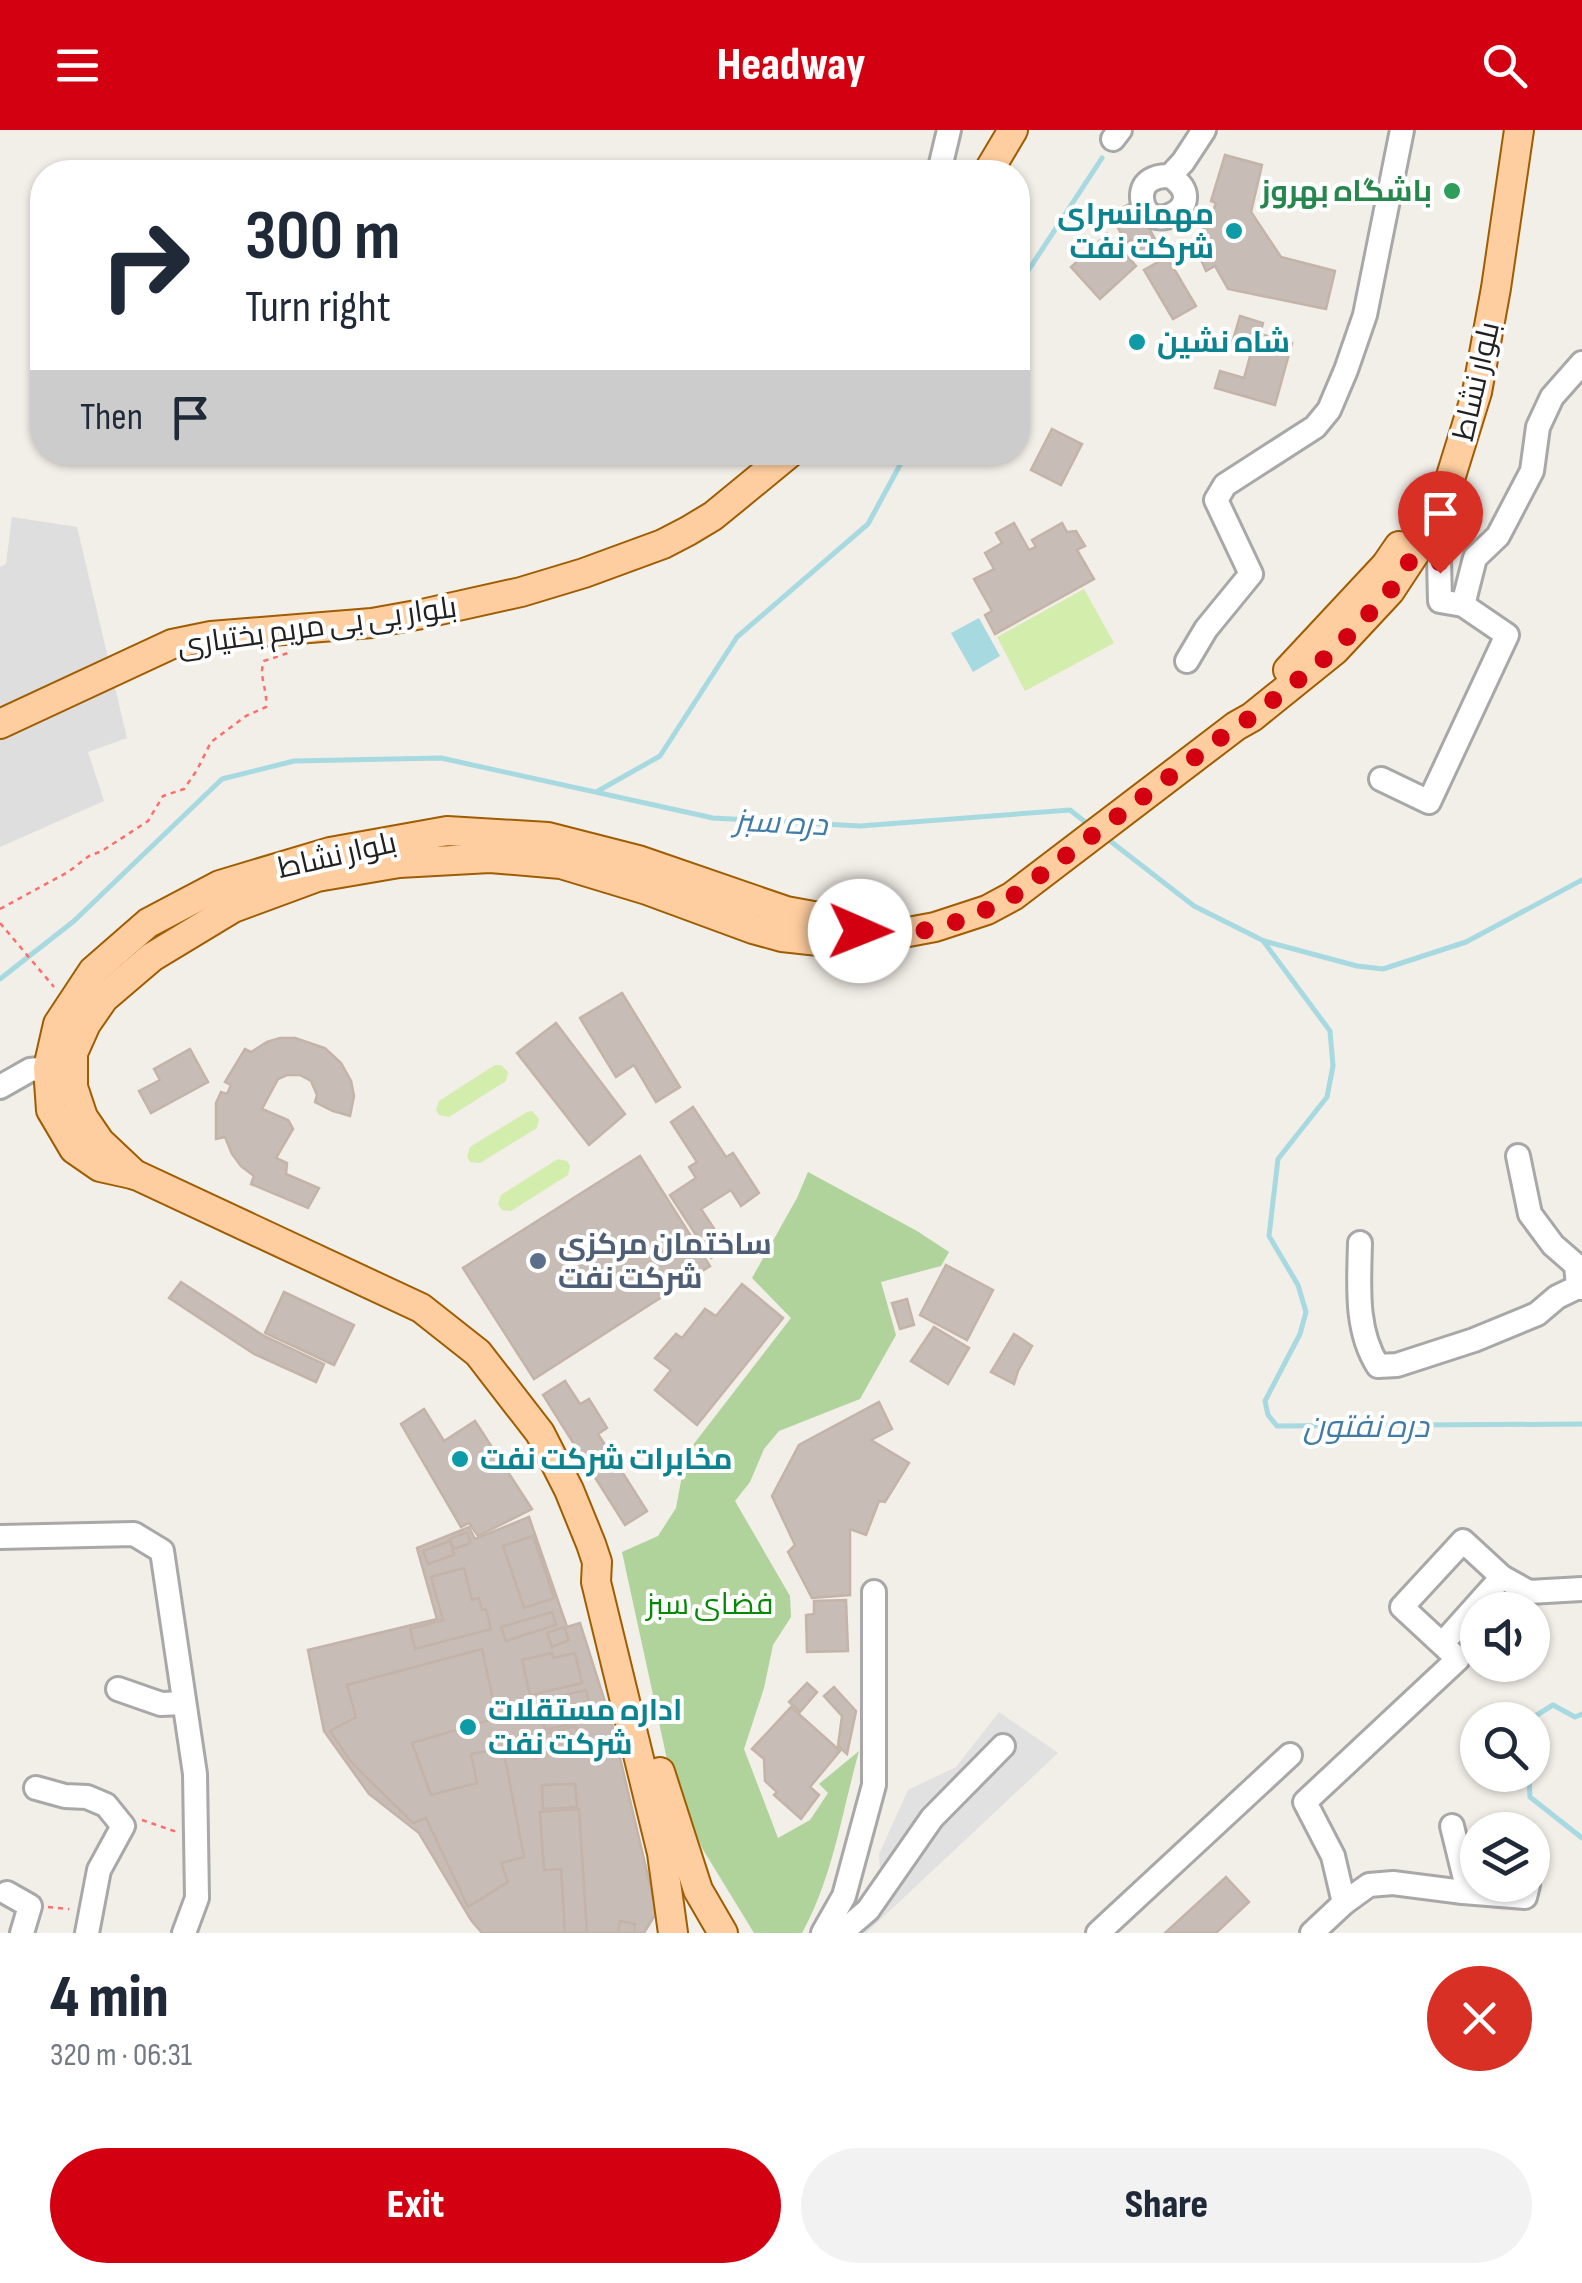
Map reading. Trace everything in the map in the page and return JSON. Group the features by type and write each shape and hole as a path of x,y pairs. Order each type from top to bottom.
{"main road":[{"path":"995,160 1012,130"},
{"name":"بلوار نشاط","path":"1236,726 1386,565 1433,491 1475,343 1506,130"},
{"name":"بلوار نشاط","path":"723,1933 698,1890 654,1752 606,1571 597,1562 569,1490 540,1433 478,1352 421,1308 136,1175 100,1167 74,1148 51,1110 48,1068 58,1024 93,971 148,923 220,885 330,852 446,831 548,838 638,860 786,911 830,919 860,931 903,933 934,927 987,910 1013,896 1335,650 1390,591 1438,518 1477,392 1520,130"},
{"name":"بلوار بی بی مریم بختیاری","path":"0,724 172,644 210,636 372,623 522,592 624,559 700,524 775,465"},
{"name":"بلوار نشاط","path":"136,1175 100,1142 83,1117 74,1086 73,1054 86,1024 104,998 152,957 233,908 317,877 399,863 490,858 561,864 782,938 828,942 860,931"},
{"name":"بلوار نشاط","path":"597,1562 596,1582 662,1852 673,1933"}],"street":[{"path":"942,160 948,130"},
{"path":"1192,130 1173,173 1204,130"},
{"path":"1187,661 1206,630 1251,574 1216,500 1225,485 1315,427 1330,410 1365,315 1402,130"},
{"path":"1463,605 1475,558 1498,536 1532,472 1538,426 1552,397 1582,363"},
{"path":"1381,779 1428,802 1507,636 1463,605 1440,600 1438,518"},
{"path":"0,1086 30,1070 48,1068"},
{"path":"1360,1243 1360,1315 1367,1350 1378,1366 1397,1365 1474,1340 1537,1314 1556,1298 1580,1287 1576,1265 1553,1244 1530,1214 1518,1156"},
{"path":"0,1537 134,1534 162,1551 195,1774 197,1898 184,1933"},
{"path":"1344,1903 1333,1856 1305,1802 1458,1659 1402,1608 1463,1541 1502,1577 1529,1592 1582,1589"},
{"path":"1442,1644 1502,1577"},
{"path":"823,1933 844,1896 874,1785 874,1592"},
{"path":"118,1689 162,1704 184,1703"},
{"path":"841,1933 868,1910 932,1818 1004,1746"},
{"path":"1102,1932 1290,1754"},
{"path":"36,1788 87,1797 106,1805 122,1826 98,1870 89,1922"},
{"path":"1452,1826 1460,1861"},
{"path":"1312,1933 1370,1885 1393,1883 1460,1892"},
{"path":"7,1893 30,1906 22,1933"}],"path":[{"path":"0,909 148,821 163,796 184,788 211,742 246,716 266,707 268,695 261,670 264,661 291,654 289,631"},
{"path":"0,923 62,996"},
{"path":"122,1826 136,1818 196,1835"},
{"path":"30,1906 89,1922"}],"shaded area":[{"path":"12,517 77,527 127,738 88,752 104,801 0,847 0,567 6,564"},
{"path":"999,1712 1058,1753 866,1933 830,1933 881,1883 879,1854 908,1790 956,1767"}],"green space":[{"path":"1084,589 1114,643 1025,691 997,637"},
{"path":"495,1065 508,1072 506,1081 449,1117 439,1115 439,1101"},
{"path":"532,1111 539,1119 537,1128 480,1163 470,1162 470,1147"},
{"path":"558,1159 567,1161 568,1175 511,1211 502,1210 498,1204 501,1195"},
{"name":"فضای سبز","path":"808,1172 949,1252 941,1266 881,1282 896,1335 860,1399 779,1431 764,1449 750,1482 735,1501 790,1596 791,1617 773,1645 744,1749 778,1838 810,1820 828,1793 819,1784 859,1751 829,1867 802,1933 754,1933 702,1848 668,1764 622,1552 658,1536 676,1508 686,1454 791,1318 752,1278"}],"water":[{"path":"979,618 1000,656 973,672 951,633"}],"building":[{"name":"مهمانسرای شرکت نفت","path":"1225,155 1262,165 1251,212 1281,257 1335,271 1326,309 1228,289 1215,266 1206,271 1195,246 1216,203 1211,201"},
{"path":"1135,201 1159,247 1140,257 1117,226 1124,222 1118,210"},
{"path":"1107,234 1136,266 1100,299 1071,267"},
{"path":"1167,257 1196,306 1173,319 1144,270"},
{"path":"1240,316 1263,323 1260,334 1292,343 1275,405 1215,388 1220,371 1244,378 1251,353 1231,347"},
{"path":"1052,429 1082,444 1061,485 1031,470"},
{"path":"1014,523 1029,550 1036,547 1032,540 1062,523 1067,532 1076,531 1085,546 1077,550 1094,579 995,634 985,615 992,611 974,579 994,569 985,553 1002,543 996,533"},
{"path":"622,993 680,1087 656,1102 634,1065 616,1077 580,1018"},
{"path":"556,1023 625,1114 589,1145 517,1053"},
{"path":"280,1038 295,1038 325,1048 341,1063 354,1096 350,1116 333,1111 315,1102 317,1095 311,1081 300,1075 287,1075 278,1079 262,1109 288,1120 293,1129 276,1158 287,1163 286,1174 319,1188 308,1208 251,1184 254,1176 232,1154 225,1137 216,1139 216,1103 221,1092 227,1094 231,1085 225,1082 245,1049 251,1052"},
{"path":"190,1049 208,1082 151,1113 139,1091 160,1080 154,1069"},
{"path":"693,1107 726,1157 733,1153 759,1193 741,1206 731,1190 701,1209 727,1248 711,1258 670,1195 696,1178 689,1167 697,1162 671,1122"},
{"path":"640,1156 710,1266 534,1379 463,1268"},
{"path":"946,1265 993,1290 967,1340 920,1315"},
{"path":"181,1282 264,1336 324,1364 316,1382 254,1354 169,1298"},
{"path":"742,1284 783,1318 697,1425 655,1390 671,1370 655,1358 676,1334 682,1338 705,1309 716,1316"},
{"path":"284,1292 354,1325 334,1365 265,1333"},
{"path":"907,1299 914,1325 900,1329 892,1303"},
{"path":"934,1327 969,1348 948,1384 911,1361"},
{"path":"1014,1334 1032,1346 1014,1384 991,1372"},
{"path":"565,1381 580,1404 589,1399 607,1428 598,1434 647,1511 625,1525 543,1395"},
{"path":"879,1402 892,1429 871,1440 909,1463 885,1502 879,1501 866,1535 850,1529 850,1595 812,1598 788,1552 795,1545 772,1496 799,1445"},
{"name":"مخابرات شرکت نفت","path":"424,1409 444,1441 475,1421 532,1509 478,1536 469,1523 461,1527 401,1424"},
{"name":"اداره مستقلات شرکت نفت","path":"529,1517 567,1627 580,1623 612,1724 655,1906 655,1915 644,1933 482,1933 419,1833 369,1794 324,1731 308,1650 437,1619 417,1548 469,1527 475,1539"},
{"path":"467,1532 471,1543 454,1549 450,1539"},
{"path":"533,1536 554,1598 524,1608 503,1546"},
{"path":"450,1541 454,1555 428,1564 423,1551"},
{"path":"464,1568 472,1600 479,1598 491,1629 415,1649 410,1629 443,1620 431,1577"},
{"path":"846,1600 848,1651 807,1652 806,1615 814,1614 814,1601"},
{"path":"552,1612 556,1625 506,1641 501,1627"},
{"path":"564,1627 569,1640 552,1647 547,1633"},
{"path":"482,1649 497,1718 412,1743 431,1795 477,1783 471,1754 503,1748 524,1857 501,1863 508,1882 468,1907 426,1818 413,1823 351,1762 330,1731 356,1717 347,1685"},
{"path":"552,1653 553,1658 575,1653 582,1683 530,1695 522,1660"},
{"path":"807,1683 817,1692 800,1712 789,1702"},
{"path":"834,1687 856,1711 847,1754 838,1746 842,1716 824,1696"},
{"path":"586,1690 593,1719 545,1730 538,1701"},
{"path":"791,1707 840,1751 810,1787 819,1795 801,1819 774,1795 777,1792 765,1781 764,1759 752,1749"},
{"path":"576,1726 581,1746 535,1758 529,1738"},
{"path":"575,1784 577,1807 543,1809 542,1785"},
{"path":"579,1809 587,1933 565,1933 561,1869 544,1870 540,1812"},
{"path":"1226,1877 1249,1902 1216,1933 1165,1933"},
{"path":"620,1921 635,1924 634,1933 618,1933"}],"waterway":[{"path":"1030,268 1102,158"},
{"path":"598,791 660,756 737,637 868,524 900,465"},
{"name":"دره سبز","path":"0,979 74,921 222,779 294,761 441,758 713,818 860,826 1070,810 1089,825"},
{"name":"دره سبز","path":"1105,837 1194,906 1264,941 1357,966 1383,969 1466,942 1582,880"},
{"name":"دره نفتون","path":"1264,942 1330,1031 1333,1066 1327,1097 1278,1159 1269,1236 1298,1285 1306,1312 1300,1334 1265,1401 1268,1415 1277,1426 1582,1424"},
{"name":"دره نفتون","path":"1550,1707 1575,1717 1582,1714"},
{"name":"دره نفتون","path":"1530,1792 1530,1797 1582,1838"}],"place":[{"name":"باشگاه بهروز","path":"1452,191"},
{"name":"مهمانسرای شرکت نفت","path":"1234,231"},
{"name":"شاه نشین","path":"1137,342"},
{"name":"ساختمان مرکزی شرکت نفت","path":"538,1261"},
{"name":"مخابرات شرکت نفت","path":"460,1459"},
{"name":"اداره مستقلات شرکت نفت","path":"468,1727"}],"route":[{"path":"860,931 903,933 934,927 987,910 1013,896 1335,650 1390,591 1438,518 1440,573"}]}
